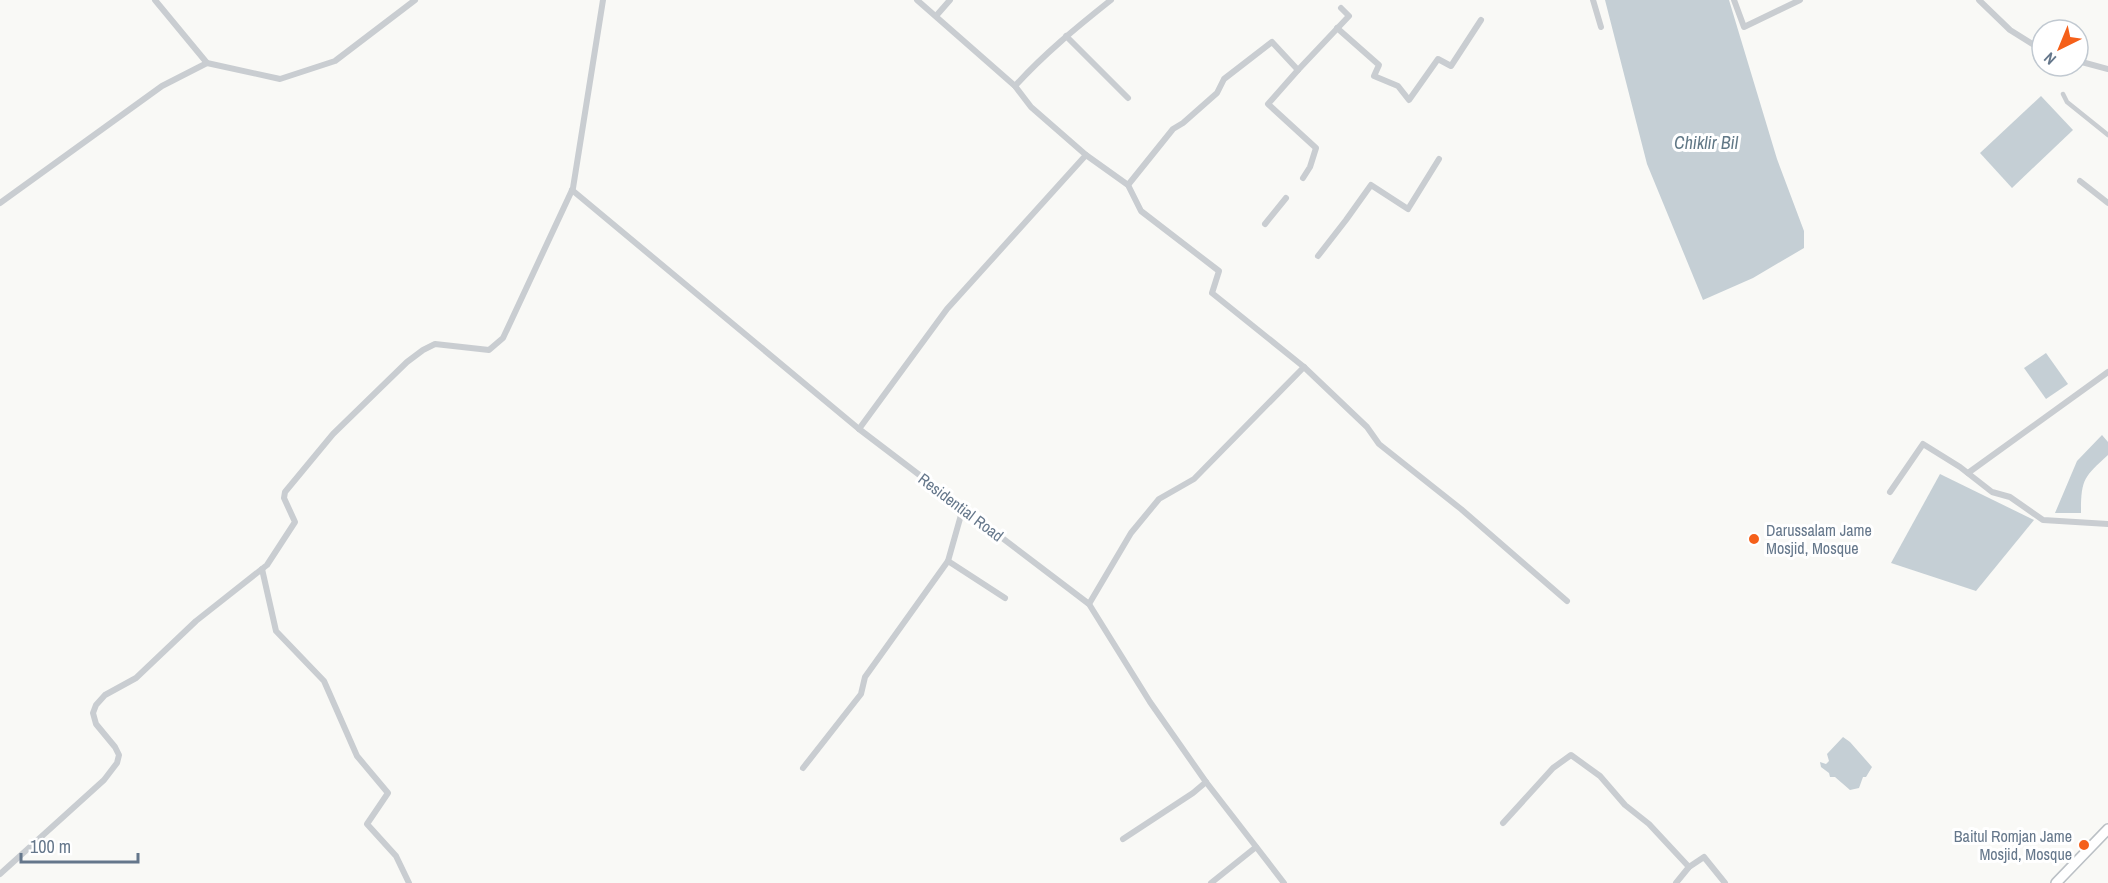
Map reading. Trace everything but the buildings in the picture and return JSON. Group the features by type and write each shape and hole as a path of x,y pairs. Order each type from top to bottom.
{"main road":[{"path":"2056,883 2108,829"}],"street":[{"path":"155,0 207,63 280,79 335,61 415,0"},
{"path":"0,874 104,780 117,763 118,755 115,747 96,724 93,713 105,694 136,678 196,621 267,565 295,522 284,498 285,492 333,434 406,362 423,350 435,344 489,350 503,338 572,190 603,0"},
{"path":"917,0 1015,86 1031,106 1086,155 1128,185 1141,211 1219,271 1212,293 1304,367 1367,427 1379,444 1505,545 1568,600"},
{"path":"936,16 950,0"},
{"path":"1015,86 1066,36 1112,0"},
{"path":"1593,0 1601,27"},
{"path":"1734,0 1744,27 1800,0"},
{"path":"1979,0 2010,30 2030,42"},
{"path":"1303,178 1310,167 1316,148 1268,104 1349,16 1341,8"},
{"path":"1338,28 1379,65 1374,76 1398,86 1409,100 1438,59 1452,66 1481,20"},
{"path":"1066,36 1128,98"},
{"path":"1128,185 1173,129 1217,93 1224,79 1272,42 1298,70"},
{"path":"0,203 162,86 207,63"},
{"path":"2090,64 2108,69"},
{"path":"2063,94 2067,102 2108,135"},
{"path":"859,429 947,309 1086,155"},
{"path":"1318,256 1371,185 1408,209 1439,159"},
{"path":"2080,181 2108,203"},
{"name":"Residential Road","path":"572,190 859,429 1089,604 1150,702 1206,782 1284,883"},
{"path":"1265,224 1286,198"},
{"path":"1089,604 1131,533 1159,499 1194,479 1304,367"},
{"path":"1968,473 2108,372"},
{"path":"1890,492 1923,444 1968,473 1992,492 2010,496 2043,520 2108,524"},
{"path":"803,768 861,694 865,677 948,561 963,508"},
{"path":"948,561 1005,598"},
{"path":"262,569 276,631 324,681 357,756 388,793 367,825 396,856 409,883"},
{"path":"1503,823 1553,768 1571,755 1600,776 1625,805 1648,824 1689,867"},
{"path":"1123,839 1206,782"},
{"path":"1211,883 1256,847"},
{"path":"1676,883 1689,867 1704,857 1725,883"}],"water":[{"name":"Chiklir Bil","path":"1605,0 1729,0 1777,159 1804,231 1804,248 1753,278 1703,300 1647,164"},
{"path":"2041,96 2073,130 2012,188 1980,153"},
{"path":"2046,353 2068,384 2046,399 2024,368"},
{"path":"2102,435 2108,442 2108,455 2086,479 2083,486 2081,513 2055,513 2077,461"},
{"path":"1940,474 2034,520 1976,591 1891,563"},
{"path":"1843,737 1872,767 1866,777 1863,777 1859,788 1850,790 1835,777 1830,777 1829,773 1821,767 1820,762 1826,764 1829,761 1827,754"}],"place":[{"name":"Darussalam Jame Mosjid, Mosque","path":"1754,539"},
{"name":"Baitul Romjan Jame Mosjid, Mosque","path":"2084,845"}]}
